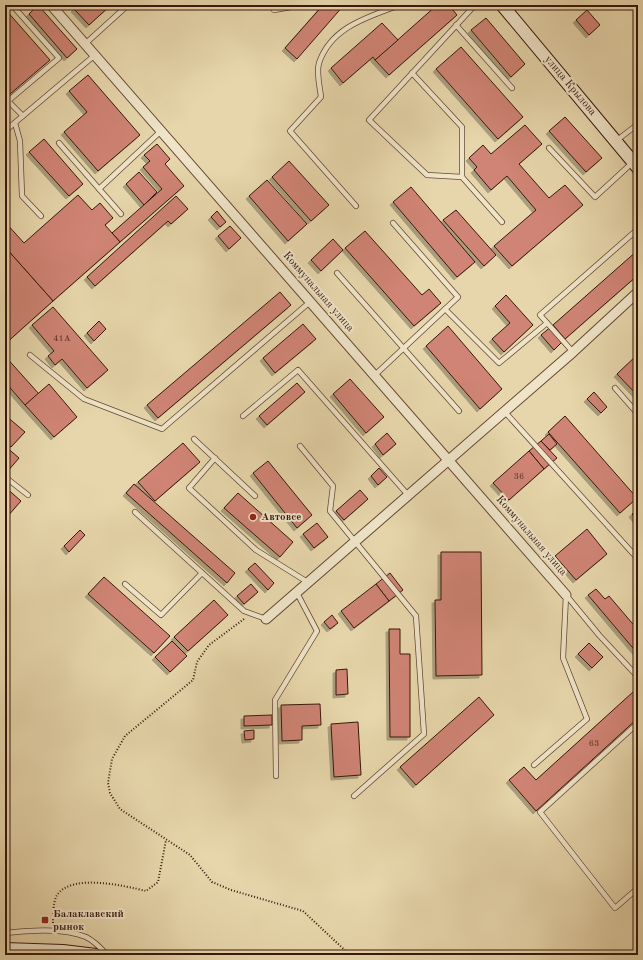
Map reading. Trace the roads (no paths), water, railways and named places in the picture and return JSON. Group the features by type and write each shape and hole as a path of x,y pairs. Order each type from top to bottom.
{"street":[{"name":"улица Крылова","path":"502,5 636,165"},
{"name":"Коммунальная улица","path":"57,7 85,44 375,374 566,595"},
{"path":"266,620 573,352 638,292"},
{"path":"10,951 51,950 86,954"}],"lane":[{"path":"12,5 59,58 7,100 23,116"},
{"path":"85,44 128,5"},
{"path":"270,5 274,10 302,5"},
{"path":"356,206 290,130 321,97 318,64 331,40 355,22 400,5"},
{"path":"462,177 427,175 368,120 475,5"},
{"path":"456,25 512,88"},
{"path":"5,131 95,55"},
{"path":"412,73 462,127 462,177 502,222"},
{"path":"15,123 20,141 22,196 41,216"},
{"path":"616,141 638,124"},
{"path":"99,189 161,131"},
{"path":"59,143 121,214"},
{"path":"549,148 595,197 636,165"},
{"path":"375,374 458,297 393,223"},
{"path":"573,352 548,322 540,315 638,229"},
{"path":"338,273 459,411"},
{"path":"30,355 84,399 162,429 311,302"},
{"path":"445,309 499,363 548,322"},
{"path":"243,416 298,370 408,495"},
{"path":"615,388 638,417"},
{"path":"504,412 638,559"},
{"path":"194,439 255,496"},
{"path":"300,446 333,486 330,511 416,616 424,734 354,796"},
{"path":"215,458 189,488 256,550 309,583"},
{"path":"5,478 28,495"},
{"path":"135,512 244,611 266,620"},
{"path":"125,584 161,615 202,573"},
{"path":"276,776 276,700 317,632 297,593"},
{"path":"566,595 599,635 638,677"},
{"path":"534,765 587,719 564,660 566,595"},
{"path":"638,723 540,812 615,908 638,888"},
{"path":"5,933 52,931 85,937 95,942 107,955"}],"place":[{"name":"Автовсе","path":"253,517"},
{"name":"Балаклавский рынок","path":"45,920"}]}
